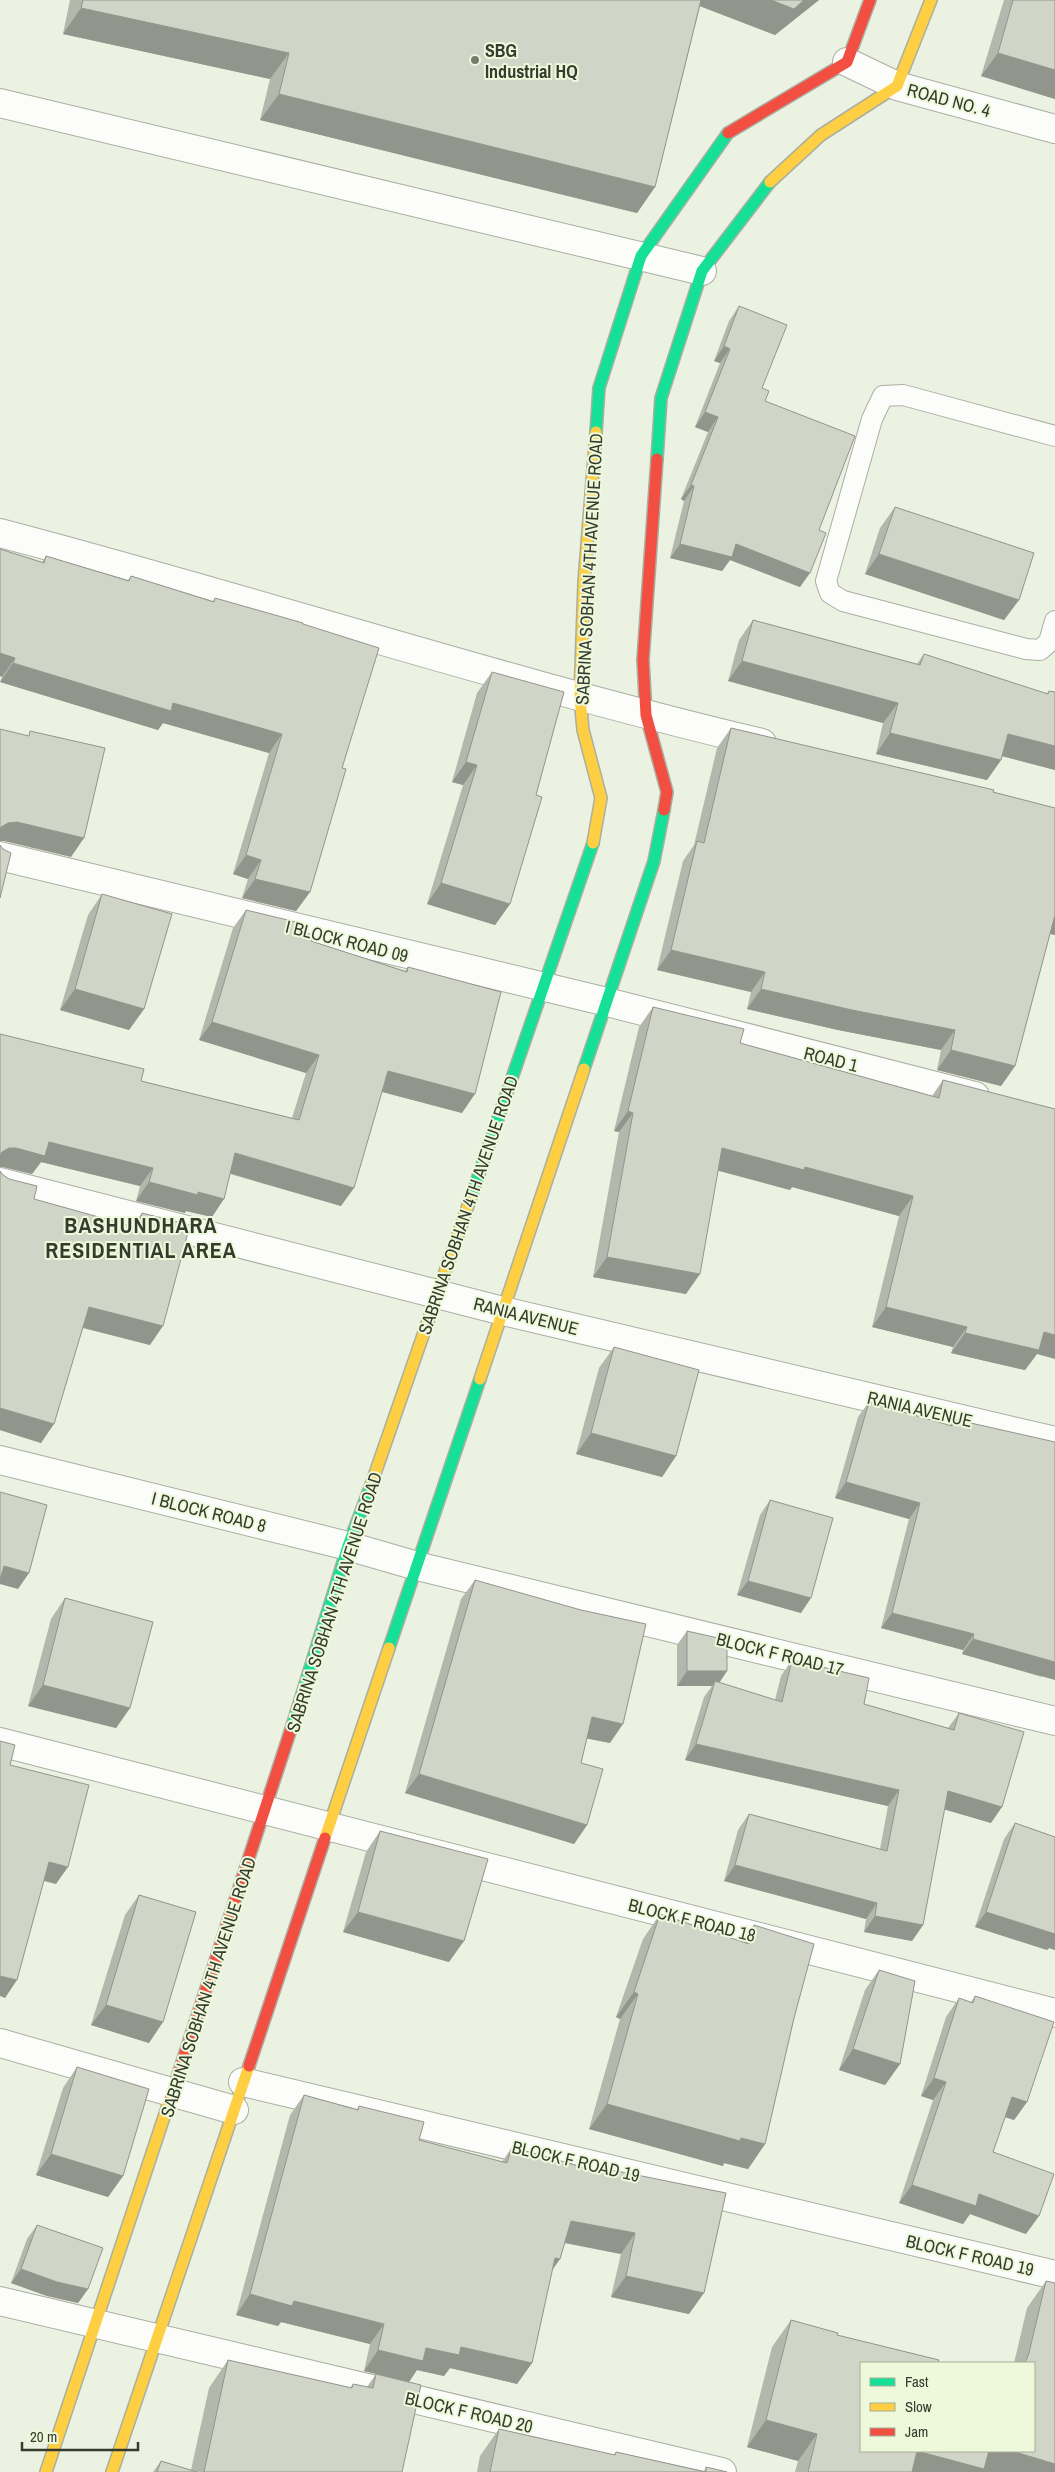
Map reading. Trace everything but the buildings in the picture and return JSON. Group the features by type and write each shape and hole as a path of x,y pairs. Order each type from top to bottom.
{"street":[{"path":"847,62 870,0"},
{"path":"112,2472 654,861 667,792 646,715 643,660 661,398 702,271 768,184 821,135 898,86 931,0"},
{"name":"ROAD NO. 4","path":"847,62 898,86 1055,129"},
{"name":"SABRINA SOBHAN 4TH AVENUE ROAD","path":"46,2472 266,1811 348,1546 381,1459 592,845 601,798 583,730 580,697 584,582 599,388 641,256 729,130 847,62"},
{"path":"0,103 702,271"},
{"path":"0,533 118,564 580,697 646,715 789,749"},
{"name":"I BLOCK ROAD 09","path":"0,856 607,1002"},
{"name":"ROAD 1","path":"607,1002 998,1102"},
{"name":"RANIA AVENUE","path":"0,1182 503,1311 1055,1441"},
{"name":"I BLOCK ROAD 8","path":"0,1460 348,1546 417,1566"},
{"name":"BLOCK F ROAD 17","path":"417,1566 1055,1721"},
{"name":"BLOCK F ROAD 18","path":"0,1742 328,1828 1055,2013"},
{"path":"0,2043 234,2110"},
{"name":"BLOCK F ROAD 19","path":"243,2082 1055,2275"},
{"name":"BLOCK F ROAD 20","path":"0,2301 722,2472"}],"lane":[{"path":"1055,436 903,395 883,396 872,419 826,581 830,593 843,602 1026,649 1040,650 1049,642 1055,621"}],"traffic: fast":[{"path":"596,432 599,388 641,256 728,133"},
{"path":"657,459 661,398 702,271 770,182"},
{"path":"584,1069 654,861 664,810"},
{"path":"471,1197 593,843"},
{"path":"389,1648 480,1379"},
{"path":"292,1726 348,1546 371,1485"}],"traffic: slow":[{"path":"770,182 821,135 897,86 931,0"},
{"path":"593,843 601,798 583,730 580,697 584,582 596,432"},
{"path":"480,1379 584,1069"},
{"path":"371,1485 471,1197"},
{"path":"325,1838 389,1648"},
{"path":"112,2472 249,2066"},
{"path":"46,2472 170,2099"}],"traffic: jam":[{"path":"728,133 847,62 870,0"},
{"path":"657,459 643,660 646,715 667,792 664,810"},
{"path":"170,2099 292,1726"},
{"path":"249,2066 325,1838"}],"place":[{"name":"SBG Industrial HQ","path":"475,60"}],"district":[{"name":"BASHUNDHARA RESIDENTIAL AREA","path":"141,1238"}]}
